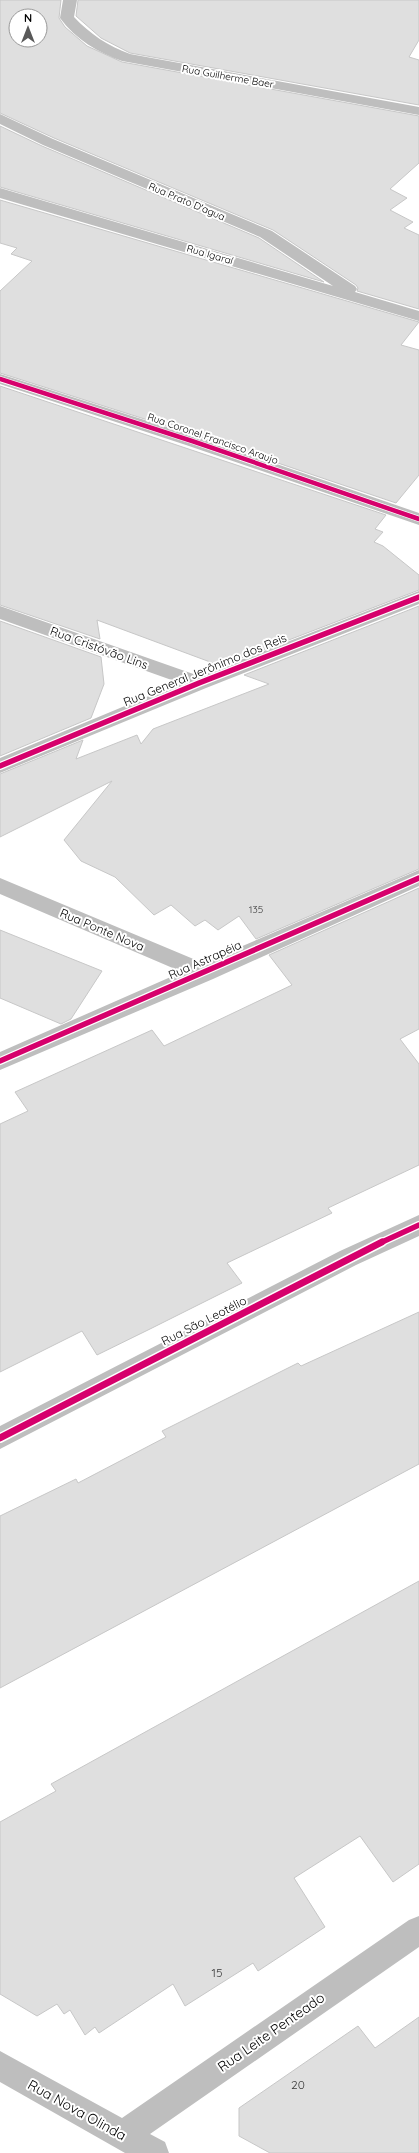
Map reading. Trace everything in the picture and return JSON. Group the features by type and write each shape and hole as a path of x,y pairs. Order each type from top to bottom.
{"street":[{"name":"Rua Guilherme Baer","path":"70,0 67,18 78,31 100,47 127,58 419,111"},
{"name":"Rua Prato D'agua","path":"0,118 48,142 266,234 365,300"},
{"name":"Rua Igaraí","path":"0,193 419,316"},
{"name":"Rua Coronel Francisco Araujo","path":"0,379 192,441 419,519"},
{"name":"Rua General Jerônimo dos Reis","path":"0,766 199,683 419,597"},
{"name":"Rua Cristóvão Lins","path":"0,612 199,683"},
{"name":"Rua Astrapéia","path":"0,1061 205,973 419,878"},
{"name":"Rua Ponte Nova","path":"0,886 205,973"},
{"name":"Rua São Leotélio","path":"0,1438 341,1262 419,1225"},
{"name":"Rua Leite Penteado","path":"123,2135 419,1930"},
{"name":"Rua Nova Olinda","path":"0,2066 154,2153"}],"building":[{"path":"0,0 61,0 59,18 65,27 87,46 122,62 419,116 419,163 390,189 407,198 390,210 413,222 404,228 419,235 419,309 357,291 358,288 356,285 273,230 54,138 0,113"},
{"path":"78,0 419,0 419,40 409,57 419,60 419,105 130,53 101,38 76,16"},
{"path":"0,126 42,146 259,238 324,282 0,187"},
{"path":"0,200 419,322 401,345 419,350 419,475 396,503 198,436 0,373 0,291 32,261 11,254 17,248 0,243"},
{"path":"0,386 386,515 375,529 383,532 374,542 383,546 419,575 419,590 221,666 97,620 100,639 0,605"},
{"path":"419,606 419,869 256,939 239,916 218,930 205,920 195,926 171,905 154,915 115,877 81,861 64,840 112,781 0,837 0,774 83,740 76,759 137,735 141,744 153,729 269,684 244,675"},
{"path":"0,621 101,657 104,684 91,718 0,756"},
{"path":"419,888 419,1029 400,1039 419,1064 419,1165 328,1208 332,1213 227,1263 242,1283 150,1329 97,1355 82,1331 0,1372 0,1124 28,1111 15,1092 152,1030 164,1046 292,985 269,955"},
{"path":"0,930 102,971 71,1019 61,1024 0,998"},
{"path":"419,1312 419,1464 0,1688 0,1516 76,1479 78,1483 166,1437 162,1431 298,1363 301,1366"},
{"path":"419,1581 419,1864 393,1882 360,1836 294,1878 325,1927 258,1971 253,1963 185,2006 173,1984 99,2033 95,2027 85,2035 70,2010 64,2014 57,2004 37,2016 0,1994 0,1822 56,1791 51,1784"},
{"path":"419,2017 419,2153 270,2153 239,2136 239,2108 358,2026 375,2048"}],"cycle path":[{"path":"0,379 192,441 419,519"},
{"path":"0,766 199,683 419,597"},
{"path":"0,1061 419,878"},
{"path":"0,1438 348,1258 419,1225"}]}
